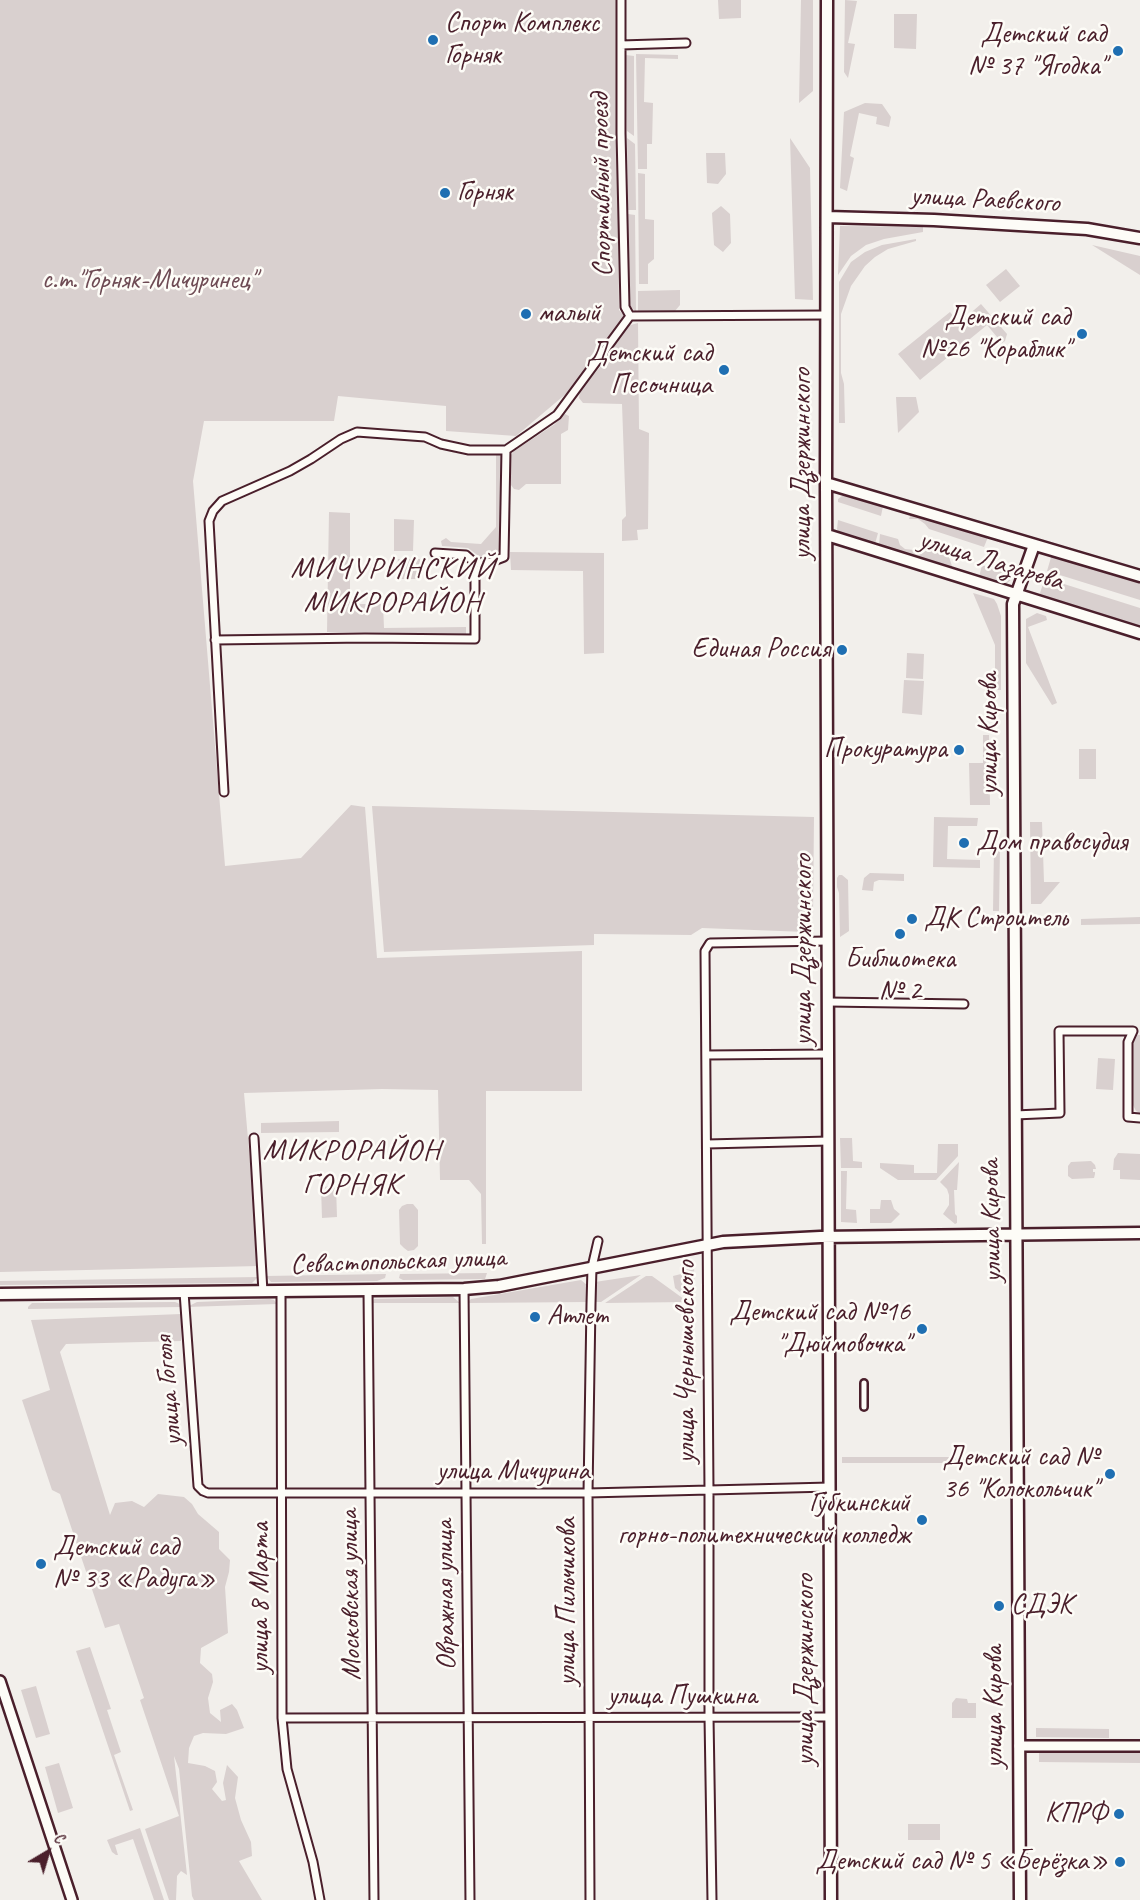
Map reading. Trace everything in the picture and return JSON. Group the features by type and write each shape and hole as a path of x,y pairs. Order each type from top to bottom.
{"main road":[{"name":"улица Дзержинского","path":"827,0 826,483 831,1900"},
{"name":"улица Раевского","path":"826,217 934,220 1087,229 1140,238"},
{"name":"улица Лазарева","path":"826,483 1140,576"},
{"name":"улица Лазарева","path":"827,536 1140,633"},
{"name":"улица Кирова","path":"1020,1900 1013,604 1034,544"},
{"name":"Севастопольская улица","path":"0,1294 464,1289 499,1286 723,1242 829,1237 1140,1233"}],"street":[{"name":"Спортивный проезд","path":"621,0 625,307 630,316 826,315"},
{"path":"621,45 686,43"},
{"path":"224,792 210,521 213,511 222,501 290,471 341,439 357,432 425,437 441,444 469,450 506,450 556,415 630,316"},
{"path":"435,553 465,555 475,562 490,562 504,556 506,450"},
{"path":"215,640 475,639 475,562"},
{"name":"улица Чернышевского","path":"712,1900 705,951 710,943 828,941"},
{"path":"828,1002 964,1004"},
{"path":"1015,1114 1060,1113 1059,1031 1133,1031 1128,1042 1128,1117 1140,1118"},
{"path":"706,1055 829,1054"},
{"path":"254,1138 263,1292"},
{"path":"707,1144 829,1141"},
{"name":"улица Пильчикова","path":"590,1900 588,1492 592,1267 598,1241"},
{"name":"Овражная улица","path":"464,1289 470,1900"},
{"name":"Московская улица","path":"368,1290 374,1900"},
{"name":"улица 8 Марта","path":"280,1291 282,1718 287,1769 313,1862 320,1900"},
{"name":"улица Гоголя","path":"184,1292 198,1486"},
{"path":"864,1383 864,1407"},
{"name":"улица Мичурина","path":"198,1486 208,1493 709,1491 830,1487"},
{"path":"0,1681 72,1900"},
{"name":"улица Пушкина","path":"282,1718 830,1717"},
{"path":"1019,1746 1140,1746"}],"green space":[{"name":"с.т.\"Горняк-Мичуринец\"","path":"0,0 616,0 620,207 619,310 626,318 567,393 516,436 446,431 446,406 338,396 334,421 204,421 193,481 225,866 301,858 351,805 365,807 377,958 582,951 582,1091 486,1091 486,1244 482,1244 481,1194 469,1180 440,1180 438,1090 382,1089 244,1093 259,1266 0,1272"},
{"path":"718,0 741,0 741,18 719,19"},
{"path":"801,0 813,0 813,91 799,103"},
{"path":"845,0 857,1 848,43 855,44 848,78 844,72"},
{"path":"894,14 917,14 916,49 894,48"},
{"path":"636,54 678,55 678,59 645,58 644,102 653,103 652,144 647,144 647,169 638,169"},
{"path":"626,55 634,56 634,136 627,131"},
{"path":"865,103 882,104 891,117 889,127 876,124 877,117 859,113 850,156 854,158 847,191 840,188 844,112"},
{"path":"627,138 635,144 636,210 628,210"},
{"path":"790,138 810,168 813,300 795,299"},
{"path":"706,153 725,153 726,174 718,184 707,183"},
{"path":"638,173 645,174 645,219 654,220 654,259 648,264 648,284 639,284"},
{"path":"721,206 730,214 731,243 723,252 714,245 712,213"},
{"path":"628,214 635,215 636,312 628,301"},
{"path":"840,226 923,227 923,232 884,239 866,245 851,256 838,275"},
{"path":"916,239 916,241 888,249 875,257 865,266 851,286 841,314 841,373 844,384 845,423 839,423 839,282 851,262 865,252 882,245"},
{"path":"1092,245 1140,256 1140,275"},
{"path":"1006,269 1020,286 1000,302 986,285"},
{"path":"680,290 680,305 675,311 638,311 638,291"},
{"path":"981,304 1007,334 1005,341 1002,343 987,325 920,380 898,354 950,312 959,323"},
{"path":"638,323 639,429 649,433 648,529 637,530 638,540 622,541 622,520 626,516 622,404 583,403 579,398 580,389 603,364 627,326"},
{"path":"896,397 916,397 919,412 898,433"},
{"path":"563,413 569,416 568,430 561,434 561,484 526,484 519,490 514,489 511,485 511,455 555,424"},
{"path":"496,454 502,454 500,553 480,557 468,548 442,546 441,541 446,538 451,542 481,544 496,527"},
{"path":"848,495 883,506 881,516 838,502 842,496"},
{"path":"329,512 350,513 350,604 383,604 384,628 466,627 466,634 327,632"},
{"path":"911,513 988,537 984,547 929,529 918,519 909,519"},
{"path":"394,519 414,520 413,551 394,551"},
{"path":"838,520 878,533 875,544 839,533"},
{"path":"880,534 898,539 900,545 905,549 922,551 926,547 948,554 953,569 879,545"},
{"path":"510,552 604,553 604,653 584,654 583,571 511,570"},
{"path":"1052,554 1140,581 1140,600 1047,571"},
{"path":"398,559 420,559 420,579 397,579"},
{"path":"982,565 1013,575 1012,579 1006,584 979,577"},
{"path":"1045,578 1140,608 1140,629 1039,596"},
{"path":"973,593 994,599 1001,616 1001,690 995,690 995,645"},
{"path":"1037,613 1046,616 1047,620 1028,627 1057,703 1052,705 1026,663 1026,619"},
{"path":"907,653 924,654 923,679 906,678"},
{"path":"904,680 924,681 922,715 902,713"},
{"path":"983,735 989,735 990,805 970,805 969,763 983,763"},
{"path":"1079,749 1096,749 1096,779 1079,779"},
{"path":"372,806 814,817 813,916 806,916 806,932 702,928 691,935 594,934 594,945 384,952"},
{"path":"934,817 978,818 977,826 948,826 947,859 980,860 980,868 933,867"},
{"path":"1030,822 1042,822 1044,882 1060,882 1041,904 1031,904"},
{"path":"994,847 1000,847 999,911 993,911"},
{"path":"870,873 904,874 904,881 879,880 874,882 873,891 862,890 864,878"},
{"path":"839,875 848,880 849,931 840,937 837,887"},
{"path":"1140,917 1140,924 1081,925 1081,919"},
{"path":"1137,1035 1140,1035 1140,1113 1133,1105 1132,1042"},
{"path":"1098,1058 1115,1059 1113,1090 1096,1089"},
{"path":"339,1121 339,1132 261,1133 261,1123"},
{"path":"840,1138 852,1138 853,1161 862,1162 862,1168 841,1168"},
{"path":"938,1144 958,1144 958,1156 936,1180 898,1180 880,1168 880,1163 914,1165 914,1173 937,1173"},
{"path":"1118,1153 1140,1154 1140,1180 1120,1179 1120,1170 1113,1170 1114,1159"},
{"path":"1091,1161 1096,1169 1093,1169 1094,1178 1072,1179 1068,1176 1068,1166 1071,1162"},
{"path":"959,1162 957,1190 954,1190 957,1216 955,1224 943,1214 949,1205 949,1195 940,1182"},
{"path":"841,1171 847,1171 846,1209 856,1210 857,1223 841,1222"},
{"path":"336,1186 337,1217 322,1218 321,1187"},
{"path":"881,1200 891,1200 894,1209 900,1214 891,1223 870,1223 870,1209 880,1209"},
{"path":"407,1204 413,1204 418,1210 418,1246 408,1251 400,1244 399,1210"},
{"path":"694,1267 695,1301 690,1301 675,1288 673,1276 685,1273 685,1268"},
{"path":"487,1273 485,1279 403,1280 399,1278 400,1274"},
{"path":"386,1274 385,1278 377,1281 271,1282 266,1276"},
{"path":"641,1275 601,1302 595,1302 595,1282"},
{"path":"646,1276 652,1276 688,1302 605,1303"},
{"path":"258,1277 252,1283 0,1285 0,1281"},
{"path":"581,1280 587,1285 588,1302 467,1303 471,1299"},
{"path":"453,1297 460,1303 372,1303 374,1299"},
{"path":"270,1299 277,1304 187,1307 197,1302"},
{"path":"175,1302 182,1307 28,1309 32,1303"},
{"path":"181,1314 181,1341 66,1344 60,1352 110,1515 115,1503 132,1501 144,1507 158,1494 184,1497 198,1514 219,1532 219,1549 230,1560 225,1587 228,1633 201,1648 200,1663 212,1674 213,1682 208,1698 210,1713 221,1722 220,1710 232,1704 244,1728 226,1734 203,1733 194,1736 189,1748 188,1763 205,1766 215,1771 217,1782 212,1789 222,1801 226,1800 223,1783 227,1765 238,1777 235,1798 241,1820 251,1842 252,1856 239,1861 262,1900 194,1900 179,1769 174,1756 187,1875 181,1871 177,1876 176,1900 169,1900 145,1829 179,1816 140,1700 144,1698 119,1624 105,1628 60,1494 52,1490 22,1400 50,1390 31,1320"},
{"path":"842,1457 1002,1457 1002,1463 842,1463"},
{"path":"90,1647 111,1709 107,1710 121,1752 114,1755 133,1810 130,1811 76,1651"},
{"path":"36,1686 50,1734 36,1738 21,1690"},
{"path":"956,1698 967,1699 968,1703 976,1703 976,1718 952,1718 952,1703"},
{"path":"1036,1728 1109,1729 1109,1738 1036,1737"},
{"path":"1039,1750 1140,1751 1140,1763 1039,1762"},
{"path":"59,1763 73,1808 58,1813 45,1767"},
{"path":"908,1824 940,1824 940,1840 908,1840"},
{"path":"140,1828 164,1900 154,1900 133,1839 115,1845 118,1855 112,1852 107,1840"}],"place":[{"name":"Спорт Комплекс Горняк","path":"433,40"},
{"name":"Детский сад № 37 \"Ягодка\"","path":"1118,51"},
{"name":"Горняк","path":"445,193"},
{"name":"малый","path":"526,314"},
{"name":"Детский сад №26 \"Кораблик\"","path":"1082,334"},
{"name":"Детский сад Песочница","path":"724,370"},
{"name":"Единая Россия","path":"842,650"},
{"name":"Прокуратура","path":"959,750"},
{"name":"Дом правосудия","path":"964,843"},
{"name":"ДК Строитель","path":"912,919"},
{"name":"Библиотека № 2","path":"900,934"},
{"name":"Атлет","path":"535,1317"},
{"name":"Детский сад №16 \"Дюймовочка\"","path":"922,1329"},
{"name":"Детский сад № 36 \"Колокольчик\"","path":"1110,1474"},
{"name":"Губкинский горно-политехнический колледж","path":"922,1520"},
{"name":"Детский сад № 33 «Радуга»","path":"41,1564"},
{"name":"СДЭК","path":"999,1606"},
{"name":"КПРФ","path":"1119,1814"},
{"name":"Детский сад № 5 «Берёзка»","path":"1120,1862"}],"district":[{"name":"МИЧУРИНСКИЙ МИКРОРАЙОН","path":"393,586"},
{"name":"МИКРОРАЙОН ГОРНЯК","path":"352,1168"}]}
